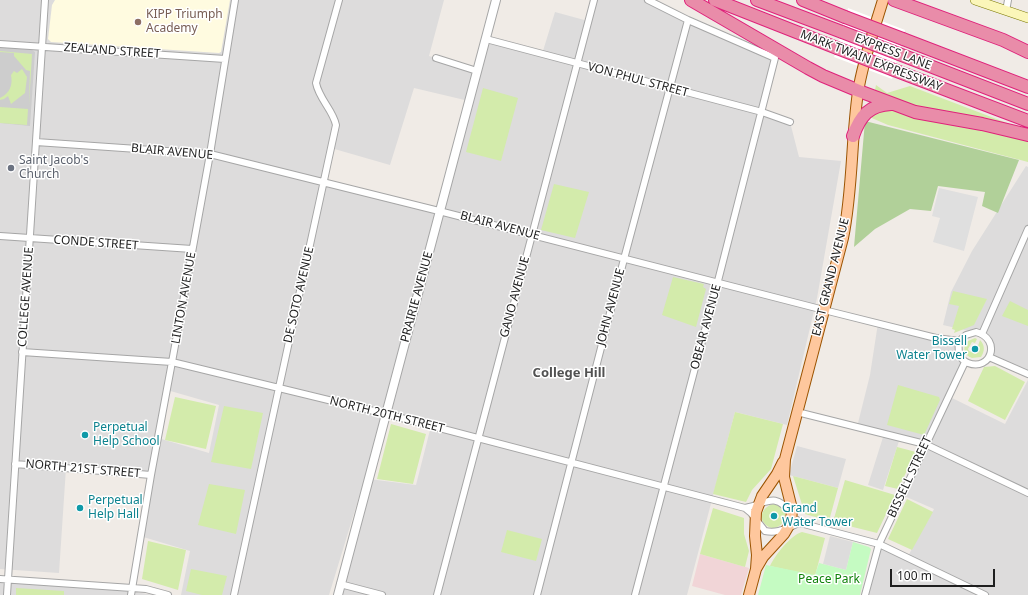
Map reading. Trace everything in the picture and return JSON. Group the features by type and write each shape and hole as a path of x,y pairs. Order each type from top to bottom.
{"highway":[{"path":"691,0 823,76 858,91 891,104 926,115 1028,135"},
{"name":"MARK TWAIN EXPRESSWAY","path":"715,0 1028,121"},
{"name":"EXPRESS LANE","path":"758,0 1028,104"},
{"path":"802,0 1028,87"},
{"path":"894,0 1003,40 1028,52"},
{"path":"853,136 861,118 867,111 875,106 891,104"}],"main road":[{"name":"EAST GRAND AVENUE","path":"756,569 763,557 789,528 793,515 784,477 785,459 846,223 858,91 863,68 883,0"},
{"path":"975,0 1028,18"},
{"name":"EAST GRAND AVENUE","path":"749,595 756,569 757,554 755,518 758,504 785,459"}],"street":[{"name":"COLLEGE AVENUE","path":"7,595 45,0"},
{"name":"LINTON AVENUE","path":"131,595 151,475 210,154 235,0"},
{"name":"DE SOTO AVENUE","path":"234,595 336,125 334,117 318,90 316,83 339,0"},
{"name":"PRAIRIE AVENUE","path":"338,595 496,0"},
{"name":"GANO AVENUE","path":"437,595 594,0"},
{"path":"648,0 688,20"},
{"path":"1006,11 1008,0"},
{"name":"OBEAR AVENUE","path":"635,595 718,283 775,58 688,20"},
{"name":"JOHN AVENUE","path":"537,595 688,20"},
{"name":"VON PHUL STREET","path":"486,40 762,112 790,122"},
{"name":"ZEALAND STREET","path":"0,44 225,59"},
{"path":"436,58 478,71"},
{"name":"BLAIR AVENUE","path":"36,142 210,154 936,338 959,341"},
{"path":"982,334 1028,229"},
{"name":"CONDE STREET","path":"0,236 192,249"},
{"path":"971,332 982,334 991,344 989,357 978,365 965,362 959,354 959,341 971,332"},
{"name":"NORTH 20TH STREET","path":"22,352 172,362 386,414 745,508"},
{"path":"989,357 1028,374"},
{"name":"BISSELL STREET","path":"865,595 879,544 965,362"},
{"path":"797,412 925,444 1028,494"},
{"name":"NORTH 21ST STREET","path":"15,464 151,475"},
{"path":"745,508 768,500 778,501 783,504 800,523 879,544 985,595"},
{"path":"745,508 751,513 765,531 775,532 800,523"},
{"path":"0,579 146,589 168,595"},
{"path":"340,584 382,595"}],"shaded area":[{"path":"0,0 444,0 429,56 477,70 486,39 542,54 555,12 588,21 594,0 648,0 775,58 762,112 790,122 799,157 841,161 817,298 787,425 735,412 687,595 338,595 369,479 416,485 431,426 386,414 388,402 329,595 181,595 190,551 140,536 151,475 66,468 59,573 0,569","holes":["414,88 469,101 439,211 324,182 331,148 390,165","167,390 219,405 209,453 158,438"]},
{"name":"KIPP Triumph Academy","path":"55,0 230,0 221,52 219,53 51,42 48,39 52,5"},
{"path":"0,47 32,50 35,52 30,126 0,123"},
{"path":"1026,166 1028,167 1028,374 985,355 991,344 982,334 943,325 951,292 972,251"},
{"path":"939,188 978,197 964,251 933,242 940,218 932,216"},
{"path":"878,323 959,341 965,362 948,396 1005,424 1028,380 1028,595 865,595 879,544 907,558 934,509 902,495 925,444 900,438 883,490 868,485 884,434 857,427 870,375"},
{"path":"797,446 846,459 838,488 789,475"},
{"path":"830,536 853,542 846,570 823,564"},
{"path":"700,554 749,568 741,595 725,595 692,586"},
{"path":"0,579 59,582 156,595 0,595"}],"green space":[{"path":"0,51 32,54 29,105 30,71 26,70 14,56 14,53"},
{"path":"22,69 27,77 25,93 11,104 8,96 0,100 0,98 6,94 10,88 12,82 11,75 14,71 17,73"},
{"path":"876,85 887,93 910,86 1028,131 925,110 884,98 875,90"},
{"path":"483,88 518,98 501,161 466,152"},
{"path":"0,107 28,109 27,125 0,123"},
{"path":"891,108 1028,139 1028,162 888,125 867,116 876,110"},
{"path":"865,121 1019,160 998,213 982,206 985,192 938,186 931,211 910,209 875,229 854,247"},
{"path":"554,184 589,192 575,238 541,230"},
{"path":"673,277 704,284 703,287 706,289 696,327 662,315"},
{"path":"953,291 987,299 974,325 954,333 955,330 952,329 959,306 949,304"},
{"path":"1010,301 1028,310 1028,326 1002,316"},
{"path":"975,338 977,339 975,343 972,342 968,349 969,351 976,354 980,347 978,346 980,340 984,346 984,350 981,357 972,358 965,352 965,347 966,342"},
{"path":"995,366 1025,382 1005,420 968,401 984,367"},
{"path":"898,385 939,397 940,400 924,435 887,425"},
{"path":"175,397 216,406 206,449 165,440"},
{"path":"224,406 263,413 251,469 211,462"},
{"path":"735,412 783,424 771,469 752,490 746,502 713,494"},
{"path":"391,424 426,434 413,484 377,479"},
{"path":"897,447 916,452 898,489 885,486"},
{"path":"793,476 838,488 829,521 805,514"},
{"path":"845,480 895,495 877,533 833,522"},
{"path":"209,484 245,490 236,534 198,525"},
{"path":"907,499 933,512 912,550 888,539"},
{"path":"773,504 781,507 785,511 784,521 780,526 775,528 769,527 762,520 763,511"},
{"path":"713,508 744,518 744,534 749,551 745,567 700,554"},
{"path":"507,530 542,539 536,561 501,552"},
{"path":"802,532 825,538 815,576 770,566 784,546 793,537"},
{"path":"148,541 186,550 178,590 142,579"},
{"name":"Peace Park","path":"853,542 871,549 860,595 758,595 766,565 815,575 819,563 846,570"},
{"path":"191,569 227,576 222,595 202,595 186,591"},
{"path":"16,588 64,591 64,595 16,595"}],"pier":[{"path":"848,8 905,30 892,79 834,57"}],"place":[{"name":"KIPP Triumph Academy","path":"138,22"},
{"name":"Saint Jacob's Church","path":"11,168"},
{"name":"Bissell Water Tower","path":"975,349"},
{"name":"Perpetual Help School","path":"85,435"},
{"name":"Perpetual Help Hall","path":"80,508"},
{"name":"Grand Water Tower","path":"774,516"}],"district":[{"name":"College Hill","path":"569,373"}]}
